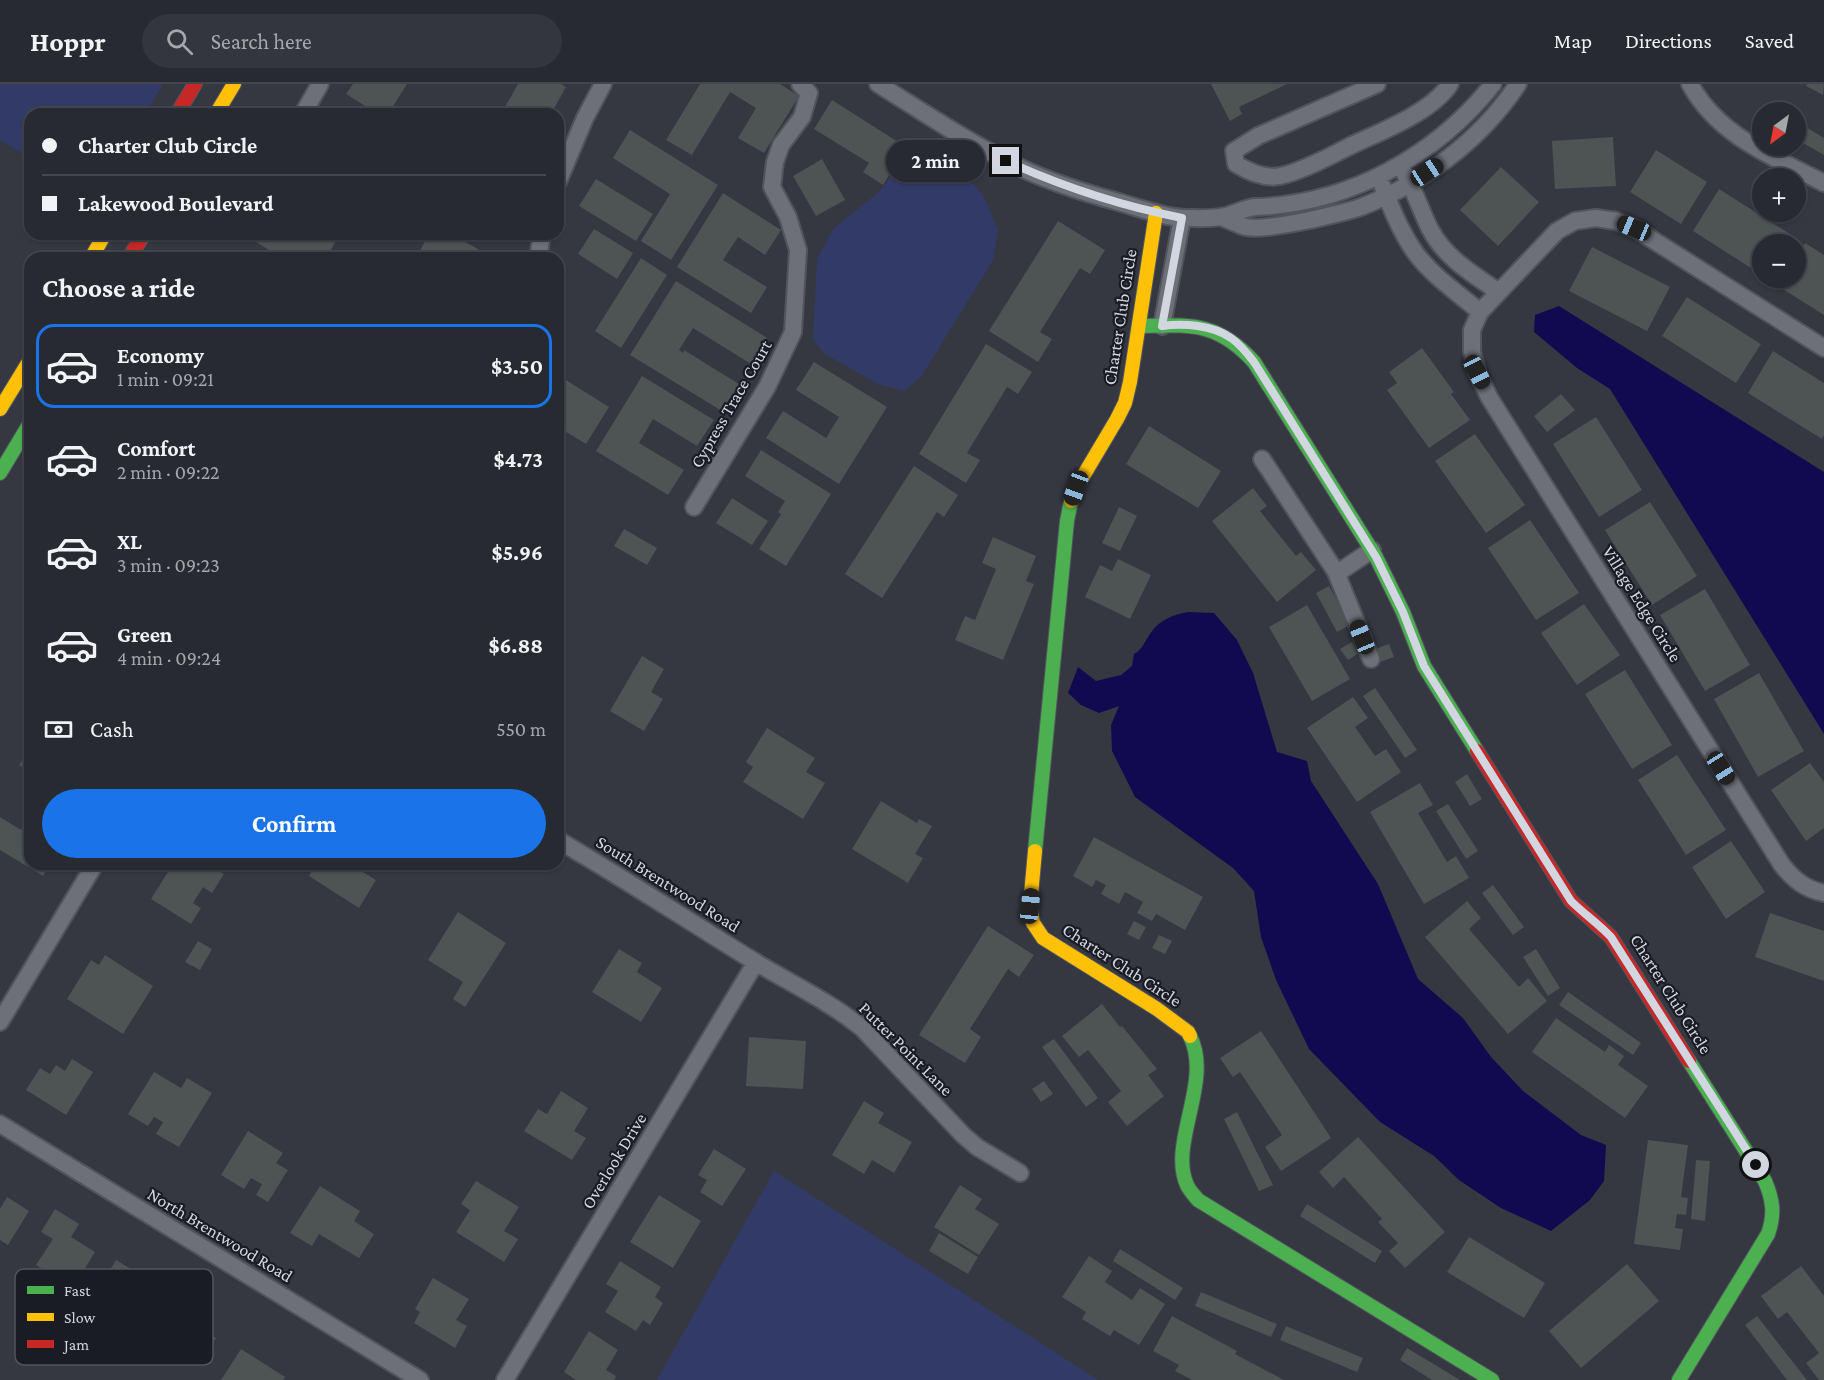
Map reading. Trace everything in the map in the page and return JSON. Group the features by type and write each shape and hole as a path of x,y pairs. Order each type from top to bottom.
{"street":[{"path":"181,108 195,84"},
{"path":"220,108 234,84"},
{"path":"306,108 320,84"},
{"path":"564,168 585,118 603,84"},
{"name":"Cypress Trace Court","path":"694,507 768,387 793,332 798,250 788,217 772,187 775,162 782,145 802,117 809,93 800,84"},
{"path":"878,84 1006,161 1042,178 1083,193 1182,218 1221,217 1251,207 1289,205 1343,192 1401,165 1437,140 1453,127 1493,84"},
{"path":"1377,84 1258,136 1234,151 1236,164 1254,174 1279,176 1317,163 1409,118 1444,93 1450,84"},
{"path":"1221,217 1248,227 1285,225 1340,213 1386,196 1444,162 1488,122 1518,84"},
{"path":"1690,84 1705,106 1731,132 1824,183"},
{"path":"1401,165 1431,231 1454,259 1499,292"},
{"path":"1378,176 1417,254 1480,312"},
{"name":"Charter Club Circle","path":"1156,213 1125,404 1076,488 1070,504 1031,894 1030,906 1033,923 1043,938 1051,944 1157,1009 1188,1032 1196,1048 1196,1085 1183,1150 1182,1168 1187,1186 1198,1200 1492,1380"},
{"path":"1162,326 1182,218"},
{"name":"Village Edge Circle","path":"1824,348 1634,228 1616,221 1596,218 1575,221 1557,231 1480,312 1472,330 1472,351 1477,372 1489,397 1782,865 1792,878 1802,885 1824,893"},
{"path":"1438,275 1454,259"},
{"name":"Charter Club Circle","path":"1139,326 1176,324 1212,329 1230,337 1254,362 1372,550 1399,603 1424,666 1571,901 1611,937 1756,1165 1772,1198 1775,1215 1768,1234 1679,1380"},
{"path":"0,410 24,370"},
{"path":"0,473 24,433"},
{"path":"1262,459 1336,572 1371,658"},
{"path":"1336,572 1372,550"},
{"name":"South Brentwood Road","path":"564,844 756,962"},
{"path":"0,1022 91,870"},
{"name":"Putter Point Lane","path":"756,962 848,1016 963,1135 977,1147 1020,1173"},
{"name":"Overlook Drive","path":"505,1380 756,962"},
{"name":"North Brentwood Road","path":"0,1124 420,1380"}],"shaded area":[{"path":"0,84 163,84 149,108 24,108 24,154 0,140"},
{"path":"909,154 949,159 983,195 998,230 993,260 921,377 904,391 878,384 825,354 813,340 817,259 834,228 879,192"},
{"path":"1559,306 1824,472 1824,734 1610,389 1577,368 1534,332 1535,315"},
{"path":"1188,612 1214,613 1237,640 1253,673 1277,752 1307,761 1311,781 1378,884 1418,979 1463,1018 1491,1057 1523,1091 1581,1135 1606,1145 1604,1181 1590,1200 1551,1231 1501,1208 1459,1180 1434,1156 1380,1122 1309,1049 1276,980 1261,937 1254,891 1233,868 1135,797 1112,751 1111,725 1119,706 1099,713 1081,705 1068,693 1078,667 1096,681 1121,675 1132,666 1134,654 1157,625 1171,617"},
{"path":"774,1171 1098,1380 657,1380"}],"building":[{"path":"353,84 407,84 392,108 368,108 346,94"},
{"path":"518,84 561,84 566,87 554,108 504,108"},
{"path":"700,84 780,84 799,96 764,153 738,138 756,108 730,92 692,155 666,140"},
{"path":"1211,84 1287,84 1239,107 1242,114 1230,121"},
{"path":"1807,84 1824,84 1823,95 1806,86"},
{"path":"832,100 906,147 883,185 863,172 869,163 814,129"},
{"path":"1806,127 1824,138 1824,155 1806,145"},
{"path":"630,130 718,185 671,260 641,241 670,194 613,158"},
{"path":"1613,137 1616,186 1555,189 1552,141"},
{"path":"1656,150 1707,182 1681,224 1630,192"},
{"path":"822,159 845,200 816,216 793,176"},
{"path":"1501,167 1539,202 1498,246 1460,210"},
{"path":"596,179 653,214 636,241 579,206"},
{"path":"1719,189 1752,210 1752,222 1771,222 1790,234 1752,234 1752,269 1693,231"},
{"path":"723,193 781,230 765,255 738,237 723,260 767,287 751,313 677,267"},
{"path":"1058,221 1105,250 1090,274 1080,268 1040,332 1052,339 1038,362 989,331"},
{"path":"594,229 633,253 617,279 578,254"},
{"path":"253,240 336,240 329,252 272,252"},
{"path":"426,240 462,240 483,252 419,252"},
{"path":"1806,244 1824,255 1824,315 1781,288 1806,288"},
{"path":"1592,247 1670,287 1647,331 1569,291"},
{"path":"641,258 667,275 621,348 595,331"},
{"path":"676,281 767,338 751,364 693,328 679,350 683,353 684,350 739,384 722,411 630,355"},
{"path":"1687,297 1761,344 1736,383 1662,336"},
{"path":"986,344 1032,372 1018,394 1007,387 967,453 980,460 966,483 919,454"},
{"path":"1422,348 1454,392 1451,394 1470,420 1429,448 1387,390 1397,383 1389,372"},
{"path":"1773,351 1824,383 1824,435 1822,439 1748,393"},
{"path":"814,362 887,407 839,484 766,438 783,411 826,438 839,417 796,390"},
{"path":"642,376 714,420 697,446 653,419 639,443 684,470 668,495 596,451"},
{"path":"564,379 609,407 586,444 564,431"},
{"path":"1561,394 1575,410 1547,432 1534,416"},
{"path":"1596,417 1642,490 1599,517 1553,444"},
{"path":"1149,426 1221,471 1198,508 1126,464"},
{"path":"1475,434 1525,505 1486,533 1435,461"},
{"path":"761,450 831,494 786,566 759,549 781,514 778,512 785,501 745,476"},
{"path":"914,466 958,495 944,517 937,512 882,598 845,574"},
{"path":"1253,488 1267,506 1260,511 1296,556 1301,552 1316,570 1277,602 1212,521"},
{"path":"732,498 768,521 752,545 716,523"},
{"path":"1650,502 1697,576 1652,605 1605,530"},
{"path":"1119,507 1137,516 1120,551 1102,543"},
{"path":"1530,520 1579,593 1536,620 1488,548"},
{"path":"624,529 657,548 647,565 614,546"},
{"path":"993,537 1036,556 1026,581 1034,584 1003,660 955,640 965,616 975,620 996,569 982,563"},
{"path":"1118,559 1151,575 1130,619 1085,597 1100,565 1112,571"},
{"path":"1329,586 1350,625 1337,632 1316,593"},
{"path":"1705,589 1750,665 1705,691 1660,615"},
{"path":"1584,604 1620,655 1577,685 1541,633"},
{"path":"1307,605 1350,679 1312,701 1269,627"},
{"path":"1352,642 1359,653 1348,660 1340,649"},
{"path":"1389,644 1394,657 1380,662 1375,649"},
{"path":"642,656 664,669 651,692 663,699 644,731 610,711"},
{"path":"1625,670 1672,745 1632,769 1585,694"},
{"path":"1759,673 1804,751 1758,777 1714,699"},
{"path":"1375,688 1417,750 1405,758 1363,696"},
{"path":"1353,697 1368,718 1355,727 1375,756 1386,749 1401,772 1357,802 1307,728"},
{"path":"767,728 815,758 806,772 825,783 803,819 743,782 753,767 746,762"},
{"path":"1677,755 1726,830 1686,855 1638,780"},
{"path":"24,757 24,768 19,765"},
{"path":"1810,763 1824,782 1824,828 1806,841 1771,790"},
{"path":"1467,774 1482,799 1470,806 1455,782"},
{"path":"1420,783 1433,805 1418,813 1447,862 1456,856 1469,878 1424,904 1370,812"},
{"path":"881,801 917,823 919,819 932,826 915,854 923,858 908,883 852,849"},
{"path":"1448,804 1478,851 1466,859 1436,811"},
{"path":"0,817 21,830 24,825 24,865 0,850"},
{"path":"1094,837 1203,897 1185,930 1156,914 1152,921 1137,913 1143,902 1125,892 1119,904 1101,894 1106,885 1096,880 1092,887 1073,876"},
{"path":"1731,841 1765,892 1726,919 1692,867"},
{"path":"33,870 46,870 43,876"},
{"path":"169,870 217,870 224,874 212,893 203,887 193,903 201,908 191,924 151,899"},
{"path":"312,870 360,870 376,880 359,908 309,876"},
{"path":"1493,885 1524,927 1513,935 1482,893"},
{"path":"1467,901 1481,918 1469,929 1519,987 1528,978 1547,1001 1508,1034 1425,937"},
{"path":"458,912 506,943 465,1007 453,999 463,982 428,960"},
{"path":"1770,913 1824,931 1824,981 1755,957"},
{"path":"1134,921 1146,927 1139,940 1127,934"},
{"path":"988,926 1034,955 1019,977 1008,969 970,1029 981,1037 965,1063 919,1035"},
{"path":"1159,935 1172,941 1165,954 1152,948"},
{"path":"198,941 212,949 200,970 185,962"},
{"path":"619,949 642,963 637,972 662,988 641,1022 592,992"},
{"path":"1536,949 1560,988 1548,996 1523,957"},
{"path":"105,955 153,986 123,1034 67,999 91,960 99,965"},
{"path":"1568,992 1641,1043 1633,1055 1559,1005"},
{"path":"1102,1004 1157,1069 1148,1075 1164,1096 1127,1126 1108,1102 1121,1091 1088,1050 1079,1057 1062,1036"},
{"path":"1556,1018 1605,1052 1609,1045 1624,1056 1618,1065 1648,1086 1625,1118 1532,1052"},
{"path":"1261,1031 1331,1138 1281,1171 1265,1147 1282,1135 1240,1072 1233,1077 1220,1058"},
{"path":"749,1037 806,1041 803,1089 746,1086"},
{"path":"1054,1039 1098,1098 1086,1107 1042,1047"},
{"path":"72,1059 93,1072 66,1115 26,1090 40,1068 50,1074 56,1065 65,1071"},
{"path":"154,1072 181,1088 187,1078 212,1093 179,1147 156,1134 163,1122 154,1117 148,1126 128,1114"},
{"path":"1044,1081 1053,1094 1041,1102 1032,1089"},
{"path":"561,1091 588,1108 574,1131 586,1138 572,1160 524,1131 538,1109 547,1114"},
{"path":"864,1101 884,1113 878,1123 912,1142 894,1173 872,1160 864,1174 832,1155"},
{"path":"1237,1112 1273,1185 1259,1191 1224,1119"},
{"path":"248,1131 283,1153 276,1163 288,1170 268,1202 256,1195 262,1184 251,1178 244,1189 221,1175"},
{"path":"1358,1137 1445,1232 1405,1268 1389,1251 1398,1243 1378,1222 1382,1219 1344,1177 1333,1188 1319,1172"},
{"path":"1648,1140 1688,1145 1681,1197 1688,1198 1686,1215 1677,1214 1675,1228 1683,1229 1680,1250 1634,1244"},
{"path":"714,1149 746,1169 722,1206 700,1192 707,1180 698,1175"},
{"path":"1696,1160 1710,1161 1705,1221 1691,1219"},
{"path":"476,1181 519,1207 504,1231 518,1239 504,1262 456,1232 470,1210 461,1204"},
{"path":"960,1185 982,1199 975,1209 999,1224 979,1255 934,1227"},
{"path":"320,1186 360,1211 354,1221 374,1234 359,1258 319,1234 312,1246 290,1233"},
{"path":"659,1195 701,1221 673,1268 630,1242"},
{"path":"7,1197 29,1211 8,1245 0,1240 0,1209"},
{"path":"1307,1204 1382,1251 1375,1263 1300,1216"},
{"path":"55,1209 79,1224 71,1237 95,1252 85,1269 42,1269 36,1265 53,1239 41,1232"},
{"path":"939,1233 978,1257 968,1274 929,1251"},
{"path":"1469,1237 1545,1283 1524,1318 1447,1272"},
{"path":"1120,1249 1183,1288 1175,1300 1113,1261"},
{"path":"1089,1256 1112,1271 1105,1282 1132,1300 1140,1288 1165,1304 1139,1345 1114,1330 1110,1336 1082,1319 1086,1312 1062,1297"},
{"path":"116,1260 131,1269 111,1269"},
{"path":"620,1261 661,1287 655,1297 663,1303 650,1325 643,1320 636,1331 605,1312 618,1291 606,1284"},
{"path":"1627,1264 1659,1301 1581,1368 1549,1331"},
{"path":"1801,1266 1824,1296 1824,1380 1819,1380 1806,1363 1819,1353 1787,1312 1778,1319 1761,1296"},
{"path":"433,1278 469,1299 456,1320 467,1326 455,1348 414,1323 420,1312 415,1309"},
{"path":"1201,1292 1277,1324 1271,1337 1195,1306"},
{"path":"1172,1316 1237,1351 1235,1354 1284,1380 1192,1380 1175,1371 1179,1365 1153,1351"},
{"path":"1757,1316 1807,1380 1787,1380 1745,1325"},
{"path":"1286,1326 1363,1358 1357,1372 1280,1340"},
{"path":"589,1331 618,1350 606,1370 616,1376 614,1380 576,1380 564,1372"},
{"path":"1407,1348 1460,1380 1432,1380 1400,1360"},
{"path":"241,1349 285,1377 283,1380 221,1380"}],"traffic: fast":[{"path":"1139,326 1188,326 1215,332 1228,339 1254,362 1376,557 1403,612 1424,666 1477,751"},
{"path":"0,473 24,433"},
{"path":"1035,851 1067,521 1071,501"},
{"path":"1190,1036 1196,1054 1197,1073 1183,1150 1183,1168 1188,1187 1198,1200 1492,1380"},
{"path":"1679,1380 1768,1234 1772,1213 1770,1194 1765,1181 1689,1061"}],"traffic: slow":[{"path":"220,108 234,84"},
{"path":"1071,501 1076,488 1125,403 1156,213"},
{"path":"94,252 102,240"},
{"path":"0,409 24,370"},
{"path":"1035,851 1030,906 1033,923 1043,938 1157,1009 1188,1032 1190,1036"}],"traffic: jam":[{"path":"181,108 195,84"},
{"path":"133,252 140,240"},
{"path":"1477,751 1571,901 1611,937 1689,1061"}],"route":[{"path":"1006,161 1042,178 1083,193 1182,218 1162,326 1176,324 1212,329 1230,337 1254,362 1376,557 1403,612 1424,666 1571,901 1611,937 1756,1165"}]}
